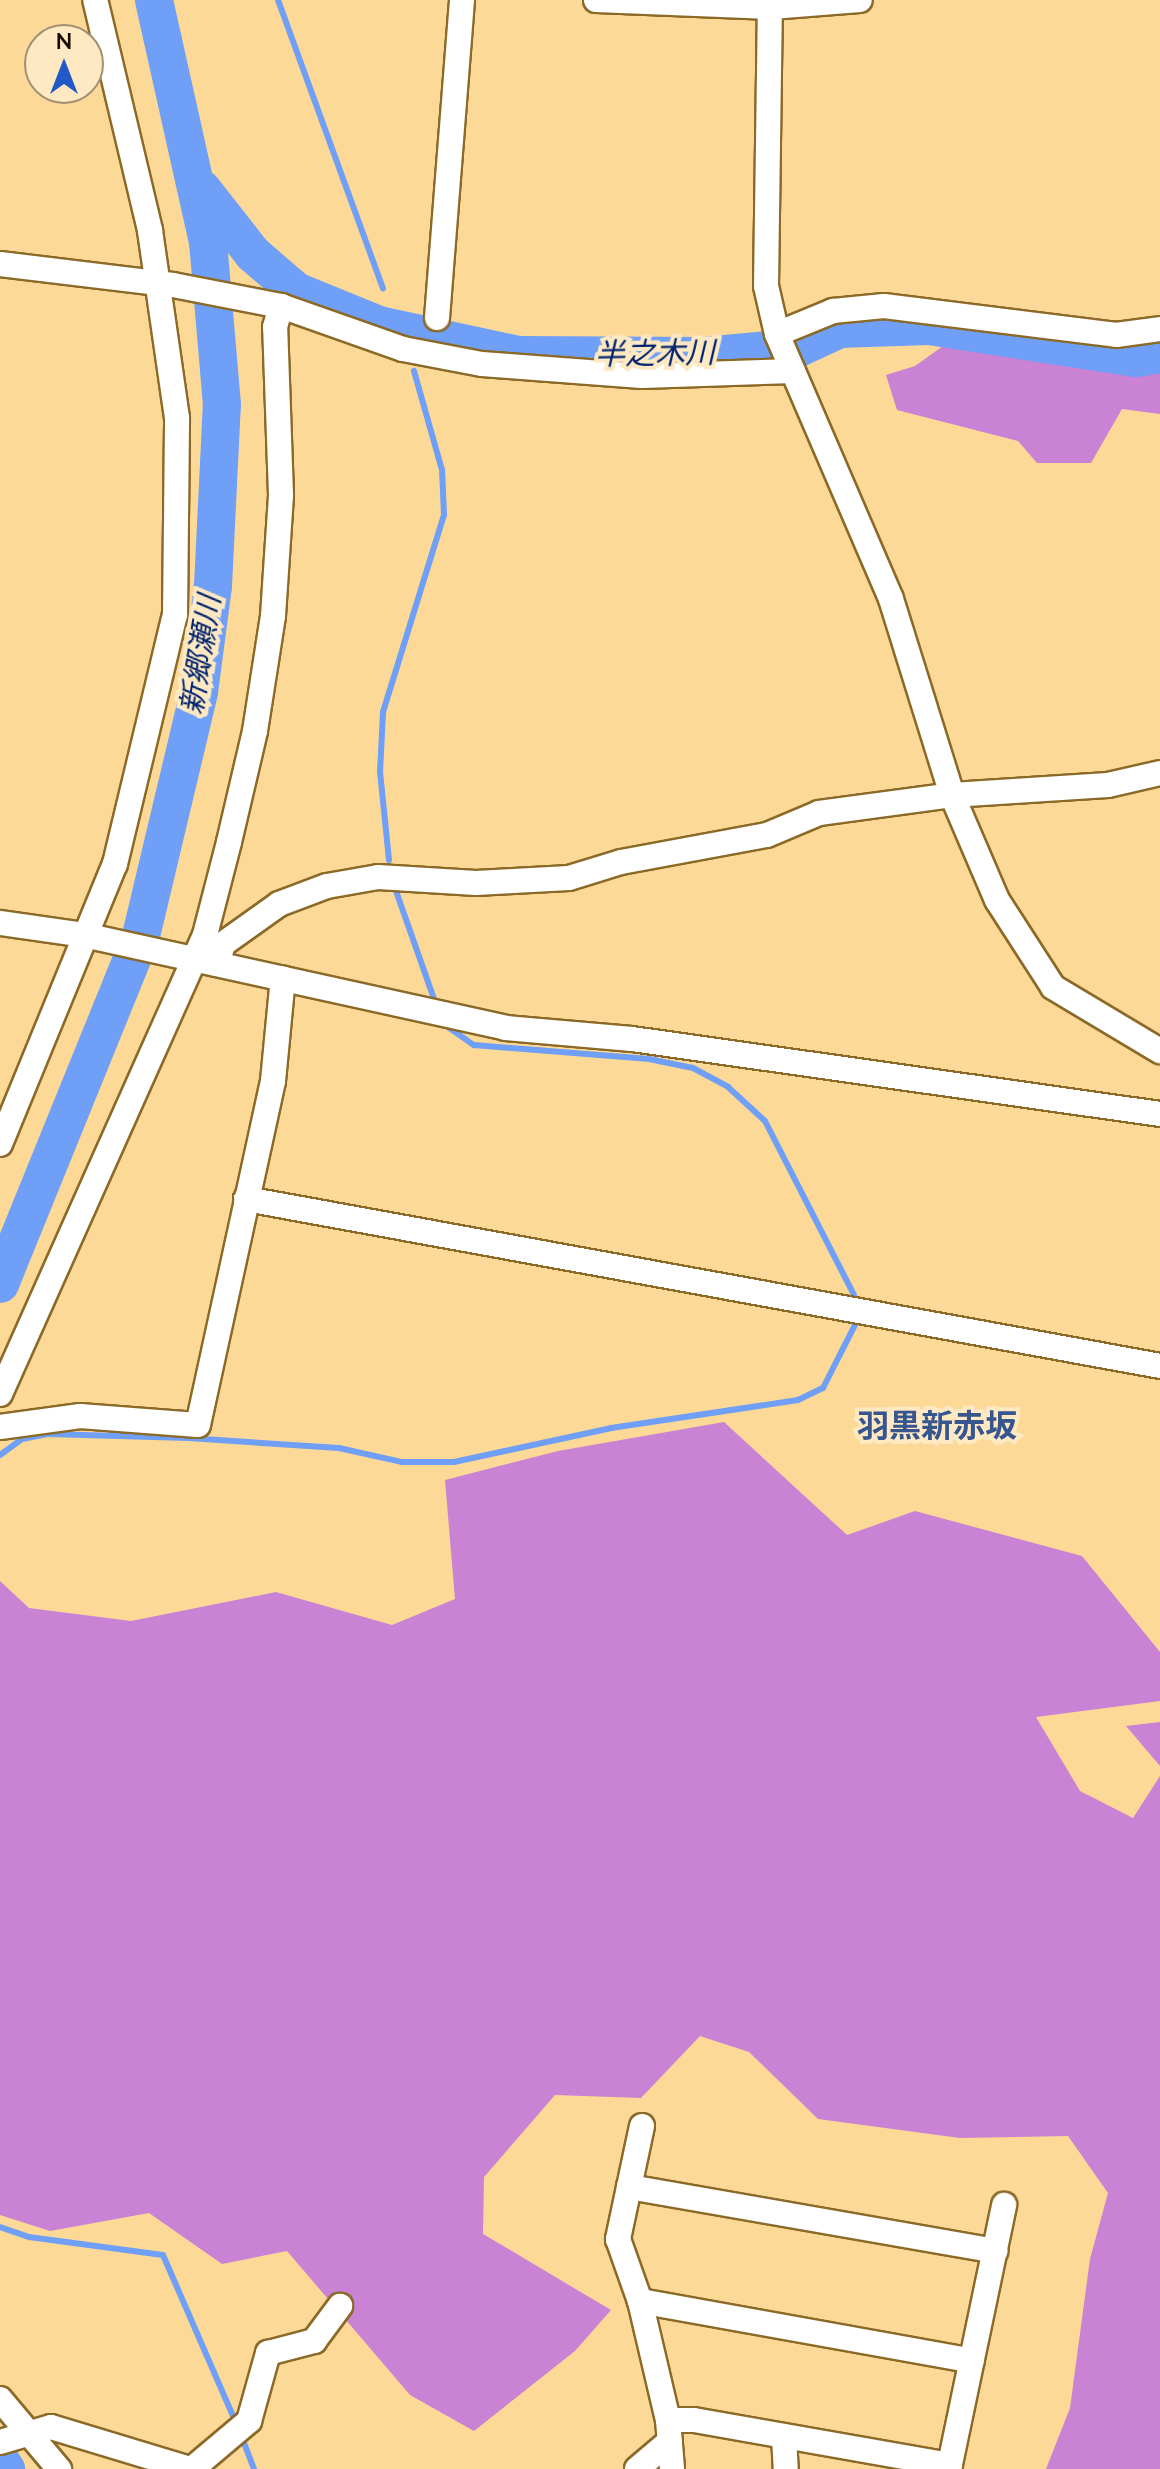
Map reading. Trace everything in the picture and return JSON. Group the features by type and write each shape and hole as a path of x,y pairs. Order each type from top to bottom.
{"street":[{"path":"0,1144 119,850 175,615 177,418 166,285 95,0"},
{"path":"437,318 462,0"},
{"path":"596,0 770,4 860,0"},
{"path":"770,4 766,286 777,334 891,599 952,795 997,900 1053,987 1160,1051"},
{"path":"0,264 166,285 276,305 403,349 482,364 642,376 793,371"},
{"path":"0,1394 199,960 252,745 273,616 281,495 276,305"},
{"path":"777,334 833,311 884,306 1116,335 1160,329"},
{"path":"199,960 279,904 327,886 378,877 476,883 569,878 621,862 767,835 819,813 952,795 1108,785 1160,773"},
{"path":"0,923 84,935 506,1028 632,1039 1160,1114"},
{"path":"0,1427 36,1418 80,1416 198,1425 273,1081 283,978"},
{"path":"246,1199 1160,1366"},
{"path":"642,2126 618,2239 640,2301 669,2431 672,2469"},
{"path":"629,2187 995,2251"},
{"path":"669,2431 784,2436 949,2467 1004,2205"},
{"path":"640,2301 972,2361"},
{"path":"0,2442 51,2427 191,2469 245,2425 268,2353 314,2341 340,2306"},
{"path":"0,2399 31,2431 59,2469"},
{"path":"637,2469 669,2431"},
{"path":"784,2436 786,2469"}],"shaded area":[{"path":"943,346 1160,370 1160,414 1122,409 1091,463 1037,463 1018,441 897,410 886,375 915,366"},
{"path":"724,1422 847,1535 915,1511 1082,1556 1160,1652 1160,1701 1036,1717 1080,1791 1133,1818 1160,1776 1160,2469 1046,2469 1070,2408 1090,2259 1108,2193 1068,2136 960,2138 818,2119 749,2052 700,2036 641,2098 555,2095 484,2177 483,2234 611,2310 575,2351 474,2431 410,2395 287,2251 222,2264 149,2213 50,2231 0,2215 0,1581 29,1608 131,1621 276,1592 392,1625 455,1599 445,1480 558,1451"},
{"path":"1160,1722 1160,1766 1126,1726"}],"waterway":[{"name":"新郷瀬川","path":"0,1284 140,940 199,692 213,586 222,405 208,242 154,0"},
{"path":"278,0 383,289"},
{"name":"半之木川","path":"202,189 253,254 296,291 379,325 519,355 704,356 801,347 840,329 929,326 1136,358 1160,354"},
{"path":"389,860 380,772 383,712 444,515 442,470 414,371"},
{"path":"396,891 434,999"},
{"path":"448,1027 474,1045 649,1059 693,1068 728,1087 765,1121 854,1295"},
{"path":"0,1455 22,1439 48,1434 188,1438 339,1448 402,1462 454,1462 611,1428 798,1400 823,1388 856,1323"},
{"path":"0,2227 29,2237 163,2255 237,2425"},
{"path":"241,2435 254,2469"},
{"name":"新郷瀬川","path":"0,2460 6,2469"}],"district":[{"name":"羽黒新赤坂","path":"937,1427"}]}
